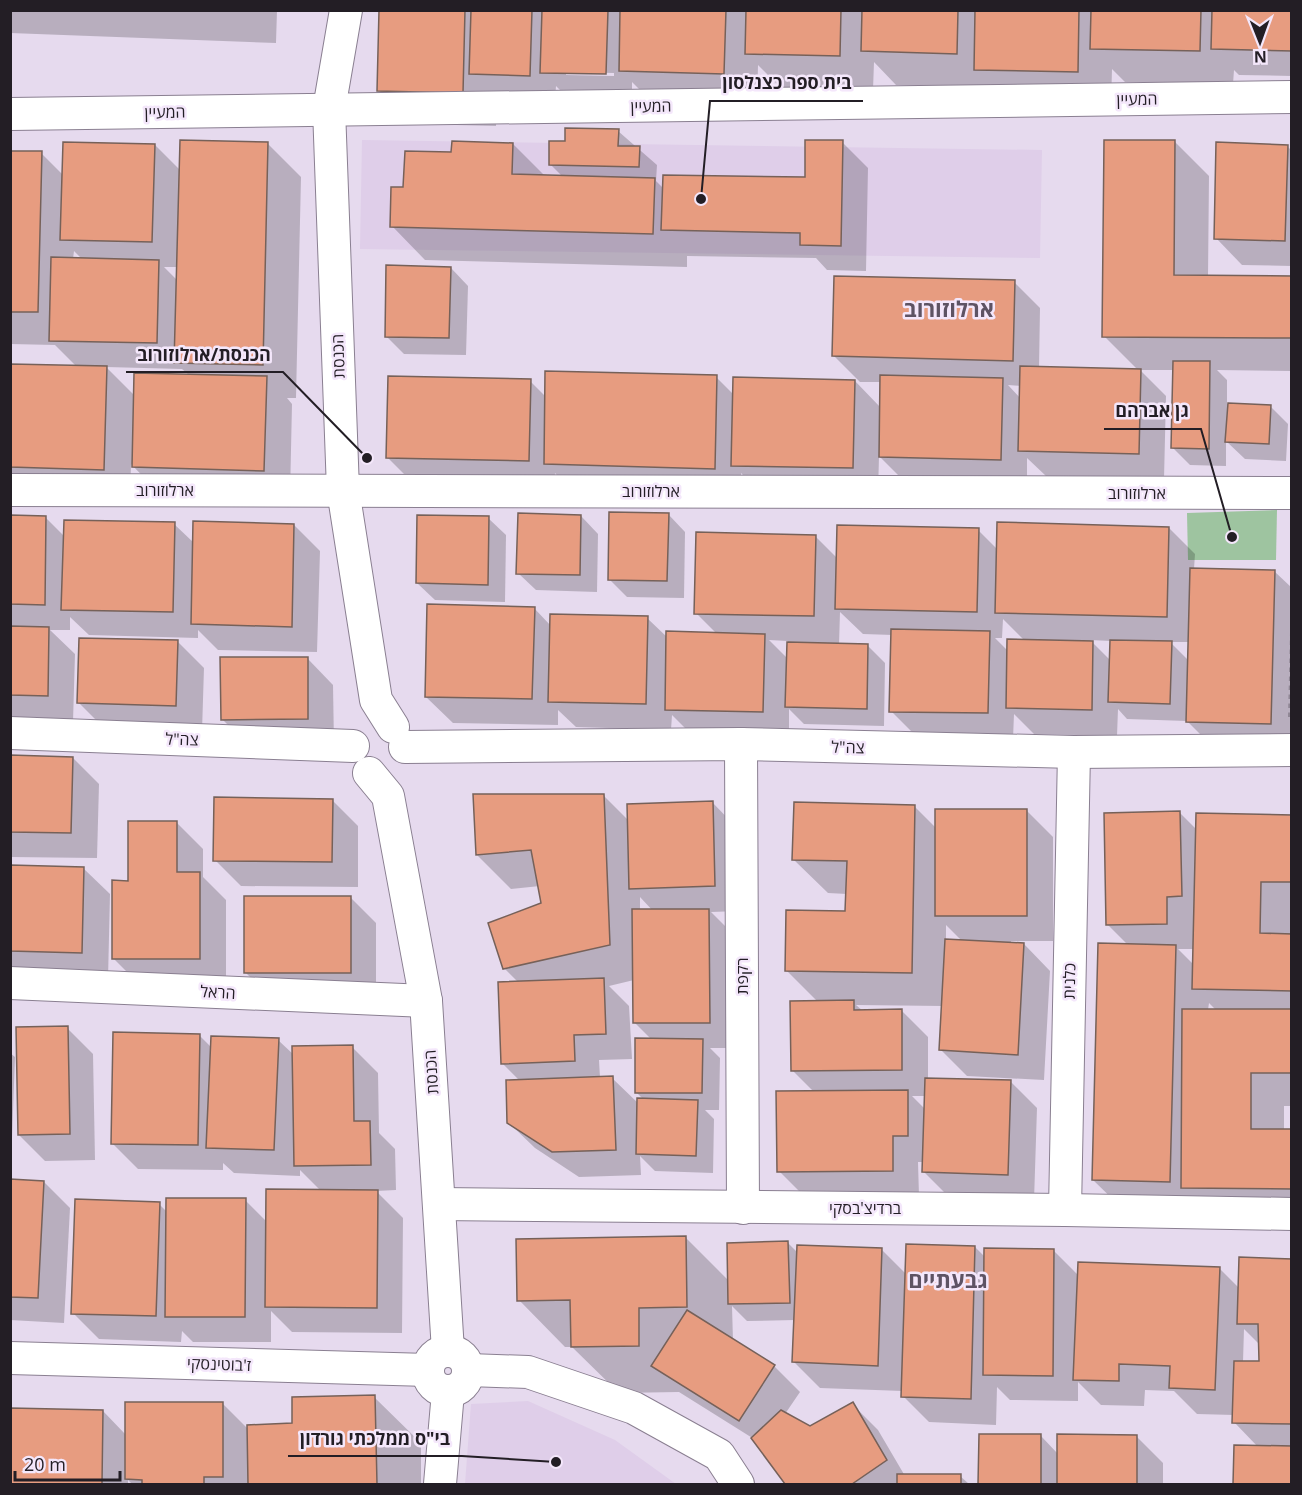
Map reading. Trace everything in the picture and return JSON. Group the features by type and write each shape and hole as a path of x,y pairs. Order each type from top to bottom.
{"street":[{"name":"הכנסת","path":"346,10 329,109 343,490 376,700"},
{"name":"המעיין","path":"10,114 1292,97"},
{"name":"ארלוזורוב","path":"10,490 1292,493"},
{"path":"376,700 399,746 379,784 355,759 358,737 376,700"},
{"name":"צה\"ל","path":"10,733 358,737 374,723 387,724 399,746 741,744 1074,752 1291,750"},
{"name":"רקפת","path":"741,744 743,1208"},
{"name":"כלנית","path":"1065,1210 1074,752"},
{"name":"הכנסת","path":"379,784 426,1002 448,1371 440,1485"},
{"name":"הראל","path":"10,983 426,1002"},
{"name":"ברדיצ'בסקי","path":"439,1204 1292,1214"},
{"name":"ז'בוטינסקי","path":"10,1358 528,1372 634,1408 720,1455 738,1485"}],"path":[{"path":"1291,750 1292,633"}],"shaded area":[{"path":"362,140 1042,150 1040,258 360,249"},
{"path":"528,1401 615,1440 676,1484 465,1484 471,1404"}],"green space":[{"path":"1277,510 1276,560 1188,560 1187,513"}],"building":[{"path":"379,10 465,10 463,93 377,91"},
{"path":"471,10 532,10 530,76 469,74"},
{"path":"542,10 608,10 606,74 540,73"},
{"path":"620,10 726,10 724,74 619,71"},
{"path":"746,10 841,10 840,56 745,54"},
{"path":"862,10 958,10 957,54 861,51"},
{"path":"975,10 1079,10 1078,72 974,70"},
{"path":"1091,10 1201,10 1200,51 1090,49"},
{"path":"1212,10 1292,10 1292,51 1211,49"},
{"path":"565,128 619,129 618,146 640,146 639,167 549,165 549,141 565,141"},
{"path":"180,140 268,142 263,365 174,363"},
{"path":"805,140 843,140 841,246 800,245 800,233 661,230 663,175 805,177"},
{"path":"1104,140 1175,140 1174,275 1292,276 1292,338 1102,337"},
{"path":"452,141 513,143 512,174 655,178 653,234 390,227 391,187 403,187 405,151 451,152"},
{"path":"63,142 155,144 152,242 60,240"},
{"path":"1216,142 1288,145 1285,241 1214,239"},
{"path":"10,151 42,151 38,312 10,312"},
{"path":"51,257 159,260 157,343 49,341"},
{"path":"386,265 451,267 449,338 385,337"},
{"path":"834,276 1015,280 1013,361 832,356"},
{"path":"1173,361 1210,361 1209,449 1171,448"},
{"path":"10,364 107,366 104,470 10,467"},
{"path":"1020,366 1141,369 1139,454 1018,451"},
{"path":"545,371 717,375 715,469 544,464"},
{"path":"134,373 267,376 264,471 132,467"},
{"path":"880,375 1003,378 1001,460 879,457"},
{"path":"388,376 531,379 529,461 386,458"},
{"path":"733,377 855,380 853,468 731,466"},
{"path":"1228,403 1271,405 1269,444 1225,442"},
{"path":"609,512 669,513 667,581 608,580"},
{"path":"518,513 581,515 580,575 516,574"},
{"path":"10,515 46,516 45,605 10,604"},
{"path":"417,515 489,516 488,585 416,583"},
{"path":"64,520 175,522 173,612 61,610"},
{"path":"193,521 294,524 292,627 191,624"},
{"path":"997,522 1169,527 1167,617 995,613"},
{"path":"837,525 979,528 977,612 835,609"},
{"path":"696,532 816,535 814,616 694,614"},
{"path":"1190,568 1275,570 1271,724 1186,722"},
{"path":"427,604 535,607 532,699 425,697"},
{"path":"550,614 648,616 646,704 548,702"},
{"path":"10,626 49,627 48,696 10,695"},
{"path":"891,629 990,631 988,713 889,712"},
{"path":"666,631 765,634 763,712 665,710"},
{"path":"79,638 178,640 176,706 77,703"},
{"path":"1007,639 1093,641 1092,710 1006,708"},
{"path":"1110,640 1172,641 1170,704 1108,702"},
{"path":"787,642 868,644 867,709 785,707"},
{"path":"220,657 308,657 308,719 221,720"},
{"path":"10,755 73,757 71,833 10,832"},
{"path":"473,794 604,794 610,945 503,969 488,923 541,903 531,850 476,855"},
{"path":"214,797 333,799 332,862 213,861"},
{"path":"713,801 715,886 629,889 627,804"},
{"path":"794,802 915,805 912,973 785,971 786,910 845,911 847,861 792,860"},
{"path":"935,809 1027,809 1027,916 935,916"},
{"path":"1180,811 1182,896 1167,897 1167,924 1106,925 1104,813"},
{"path":"1196,813 1292,815 1292,882 1261,882 1260,933 1292,934 1292,991 1192,989"},
{"path":"128,821 177,821 177,872 200,872 200,959 112,959 112,880 128,881"},
{"path":"10,865 84,867 82,953 10,951"},
{"path":"244,896 351,896 351,973 244,973"},
{"path":"632,909 709,909 710,1023 633,1023"},
{"path":"945,939 1024,943 1018,1055 939,1050"},
{"path":"1098,943 1176,945 1170,1182 1092,1180"},
{"path":"604,978 606,1034 574,1035 575,1061 501,1064 498,982"},
{"path":"854,1000 854,1010 902,1009 902,1070 791,1071 790,1001"},
{"path":"1182,1009 1292,1009 1292,1073 1251,1073 1251,1129 1292,1129 1292,1189 1181,1188"},
{"path":"68,1026 70,1134 18,1135 16,1027"},
{"path":"113,1032 200,1034 198,1145 111,1144"},
{"path":"211,1036 279,1038 274,1150 206,1148"},
{"path":"635,1038 703,1039 702,1093 635,1093"},
{"path":"353,1045 354,1121 370,1121 371,1165 294,1166 292,1046"},
{"path":"613,1076 616,1150 552,1152 507,1123 506,1080"},
{"path":"925,1078 1011,1080 1008,1175 922,1172"},
{"path":"908,1090 908,1136 893,1136 893,1171 777,1172 776,1091"},
{"path":"637,1098 698,1100 696,1156 636,1154"},
{"path":"10,1179 44,1181 38,1298 10,1297"},
{"path":"266,1189 378,1190 377,1308 265,1307"},
{"path":"166,1198 246,1198 245,1317 165,1317"},
{"path":"75,1199 160,1202 156,1316 71,1314"},
{"path":"686,1236 687,1307 639,1308 639,1346 571,1347 570,1300 517,1301 516,1239"},
{"path":"788,1241 790,1303 728,1304 727,1243"},
{"path":"906,1244 975,1246 971,1399 901,1397"},
{"path":"797,1245 882,1248 878,1366 792,1362"},
{"path":"984,1248 1054,1249 1053,1376 983,1375"},
{"path":"1239,1257 1292,1259 1292,1424 1232,1423 1234,1361 1259,1361 1258,1324 1237,1324"},
{"path":"1078,1262 1220,1267 1215,1390 1169,1388 1170,1366 1119,1364 1119,1381 1073,1380"},
{"path":"687,1310 775,1365 739,1421 651,1366"},
{"path":"375,1395 377,1484 248,1484 247,1425 292,1423 292,1397"},
{"path":"125,1402 223,1402 223,1477 204,1477 204,1484 142,1484 142,1480 125,1479"},
{"path":"853,1402 887,1460 852,1484 785,1484 751,1438 781,1410 810,1426"},
{"path":"10,1408 103,1410 102,1484 10,1484"},
{"path":"979,1434 1041,1434 1041,1484 978,1484"},
{"path":"1057,1434 1137,1435 1137,1484 1057,1484"},
{"path":"1234,1445 1292,1446 1292,1484 1233,1484"},
{"path":"897,1474 961,1474 961,1484 897,1484"}],"place":[{"name":"בית ספר כצנלסון","path":"701,199"},
{"name":"הכנסת/ארלוזורוב","path":"367,458"},
{"name":"גן אברהם","path":"1232,537"},
{"name":"בי\"ס ממלכתי גורדון","path":"556,1462"}],"district":[{"name":"ארלוזורוב","path":"949,309"},
{"name":"גבעתיים","path":"948,1280"}]}
